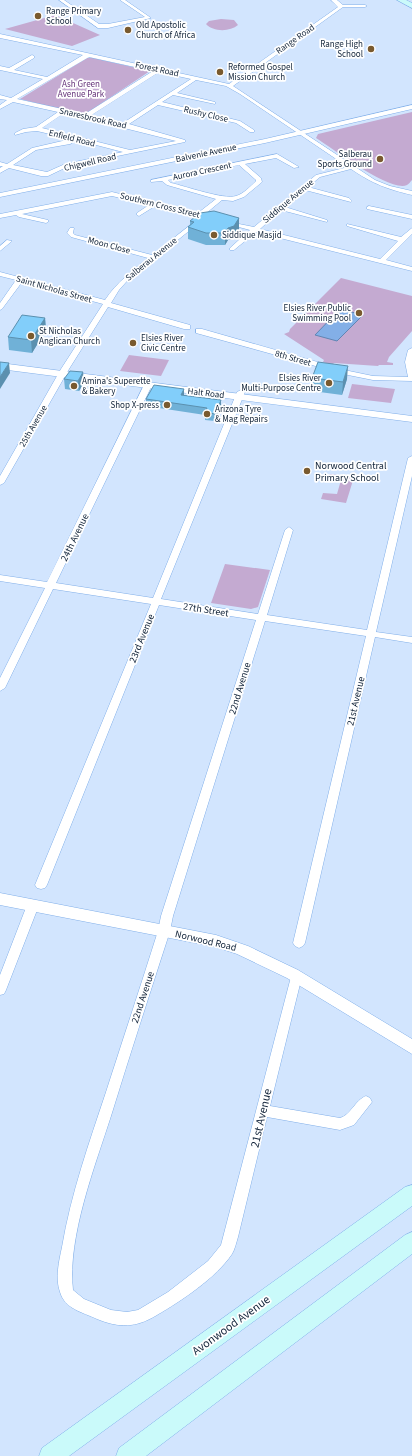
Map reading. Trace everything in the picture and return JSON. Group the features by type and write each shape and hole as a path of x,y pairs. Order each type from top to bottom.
{"main road":[{"path":"401,0 412,6"},
{"name":"Avonwood Avenue","path":"50,1456 412,1194"},
{"path":"127,1456 412,1242"}],"street":[{"path":"61,0 98,26 108,26 149,18 122,0"},
{"path":"333,0 342,6 365,6"},
{"name":"Range Road","path":"229,86 342,6"},
{"name":"Forest Road","path":"0,36 229,86 242,93 380,184 409,192"},
{"path":"0,108 88,55"},
{"path":"10,70 32,57"},
{"path":"0,68 48,79"},
{"path":"86,116 158,70"},
{"path":"124,125 195,78"},
{"path":"172,93 213,103"},
{"name":"Snaresbrook Road","path":"0,97 124,125 180,139 183,141 181,142"},
{"name":"Rushy Close","path":"157,103 238,122 252,131"},
{"name":"Balvenie Avenue","path":"0,195 301,133 412,107"},
{"name":"Enfield Road","path":"37,129 63,111"},
{"name":"Enfield Road","path":"17,134 25,130 37,129 130,153"},
{"path":"0,171 34,149 70,142 75,139"},
{"name":"Chigwell Road","path":"0,164 48,174 66,165 181,142"},
{"path":"240,163 277,156 296,167"},
{"name":"Aurora Crescent","path":"153,181 240,163 260,180 239,198 229,200 169,184 163,179"},
{"name":"Siddique Avenue","path":"232,249 318,176 353,167"},
{"path":"409,192 412,186"},
{"path":"303,188 347,199 349,201"},
{"name":"Southern Cross Street","path":"0,216 106,194 118,195 412,269"},
{"path":"201,216 221,198"},
{"path":"139,214 154,204"},
{"path":"280,208 325,221"},
{"path":"370,208 412,217"},
{"path":"16,212 21,216 46,222"},
{"name":"Salberau Avenue","path":"64,372 120,284 201,216"},
{"path":"349,225 403,240"},
{"name":"Moon Close","path":"72,229 70,233 73,236 153,257"},
{"path":"382,261 412,230"},
{"path":"0,249 9,243 9,241"},
{"name":"Saint Nicholas Street","path":"0,274 107,304"},
{"path":"0,308 20,280"},
{"name":"8th Street","path":"107,304 187,327 198,326 200,329 199,331 348,373 373,378 412,379"},
{"path":"412,350 409,362 412,379"},
{"name":"Halt Road","path":"0,361 148,385 412,413"},
{"name":"Halt Road","path":"0,366 64,372 240,394 412,419"},
{"name":"25th Avenue","path":"0,482 64,372"},
{"name":"24th Avenue","path":"0,688 148,385"},
{"name":"23rd Avenue","path":"41,885 240,394"},
{"name":"21st Avenue","path":"299,943 412,458"},
{"name":"22nd Avenue","path":"222,1258 155,1308 136,1318 126,1319 110,1316 79,1305 72,1302 66,1290 65,1279 73,1226 82,1185 164,931 167,916 289,530"},
{"name":"27th Street","path":"0,578 412,640"},
{"name":"Norwood Road","path":"0,899 216,941 242,948 276,963 412,1046"},
{"path":"0,990 33,906"},
{"name":"21st Avenue","path":"222,1258 232,1237 296,976"},
{"path":"262,1111 340,1124 349,1121 366,1102"}],"green space":[{"path":"55,15 100,35 72,46 5,29"},
{"path":"221,19 234,20 238,25 231,29 217,30 206,24 209,21"},
{"name":"Ash Green Avenue Park","path":"87,58 93,58 150,71 87,113 80,114 20,99"},
{"name":"Salberau Sports Ground","path":"412,112 412,180 407,185 399,186 375,176 316,138 318,134"},
{"name":"Elsies River Public Swimming Pool","path":"341,278 412,296 412,331 389,357 387,362 393,363 393,365 378,366 334,363 332,365 323,362 324,360 284,334 289,332 290,329"},
{"path":"129,355 169,360 161,376 120,371"},
{"path":"352,384 395,389 391,403 348,398"},
{"path":"329,474 354,477 346,503 321,499 323,493 337,494 341,480 328,478"},
{"path":"225,564 270,570 258,607 251,609 211,603"}],"water":[{"path":"340,309 363,315 337,341 315,335"}],"building":[{"path":"214,211 239,218 234,226 228,228 225,233 206,233 188,227 194,222 190,221 200,213"},
{"path":"22,315 45,318 31,340 8,337"},
{"path":"0,362 9,363 0,377"},
{"path":"318,362 348,366 343,382 312,378"},
{"path":"70,371 83,372 78,381 64,379"},
{"path":"154,385 184,389 181,395 221,400 215,414 205,412 207,408 146,399"}],"place":[{"name":"Range Primary School","path":"38,16"},
{"name":"Old Apostolic Church of Africa","path":"128,30"},
{"name":"Range High School","path":"371,49"},
{"name":"Reformed Gospel Mission Church","path":"220,72"},
{"name":"Salberau Sports Ground","path":"380,159"},
{"name":"Siddique Masjid","path":"214,235"},
{"name":"Elsies River Public Swimming Pool","path":"359,313"},
{"name":"St Nicholas Anglican Church","path":"31,336"},
{"name":"Elsies River Civic Centre","path":"133,343"},
{"name":"Elsies River Multi-Purpose Centre","path":"329,383"},
{"name":"Amina's Superette & Bakery","path":"74,386"},
{"name":"Shop X-press","path":"167,405"},
{"name":"Arizona Tyre & Mag Repairs","path":"207,414"},
{"name":"Norwood Central Primary School","path":"307,471"}]}
